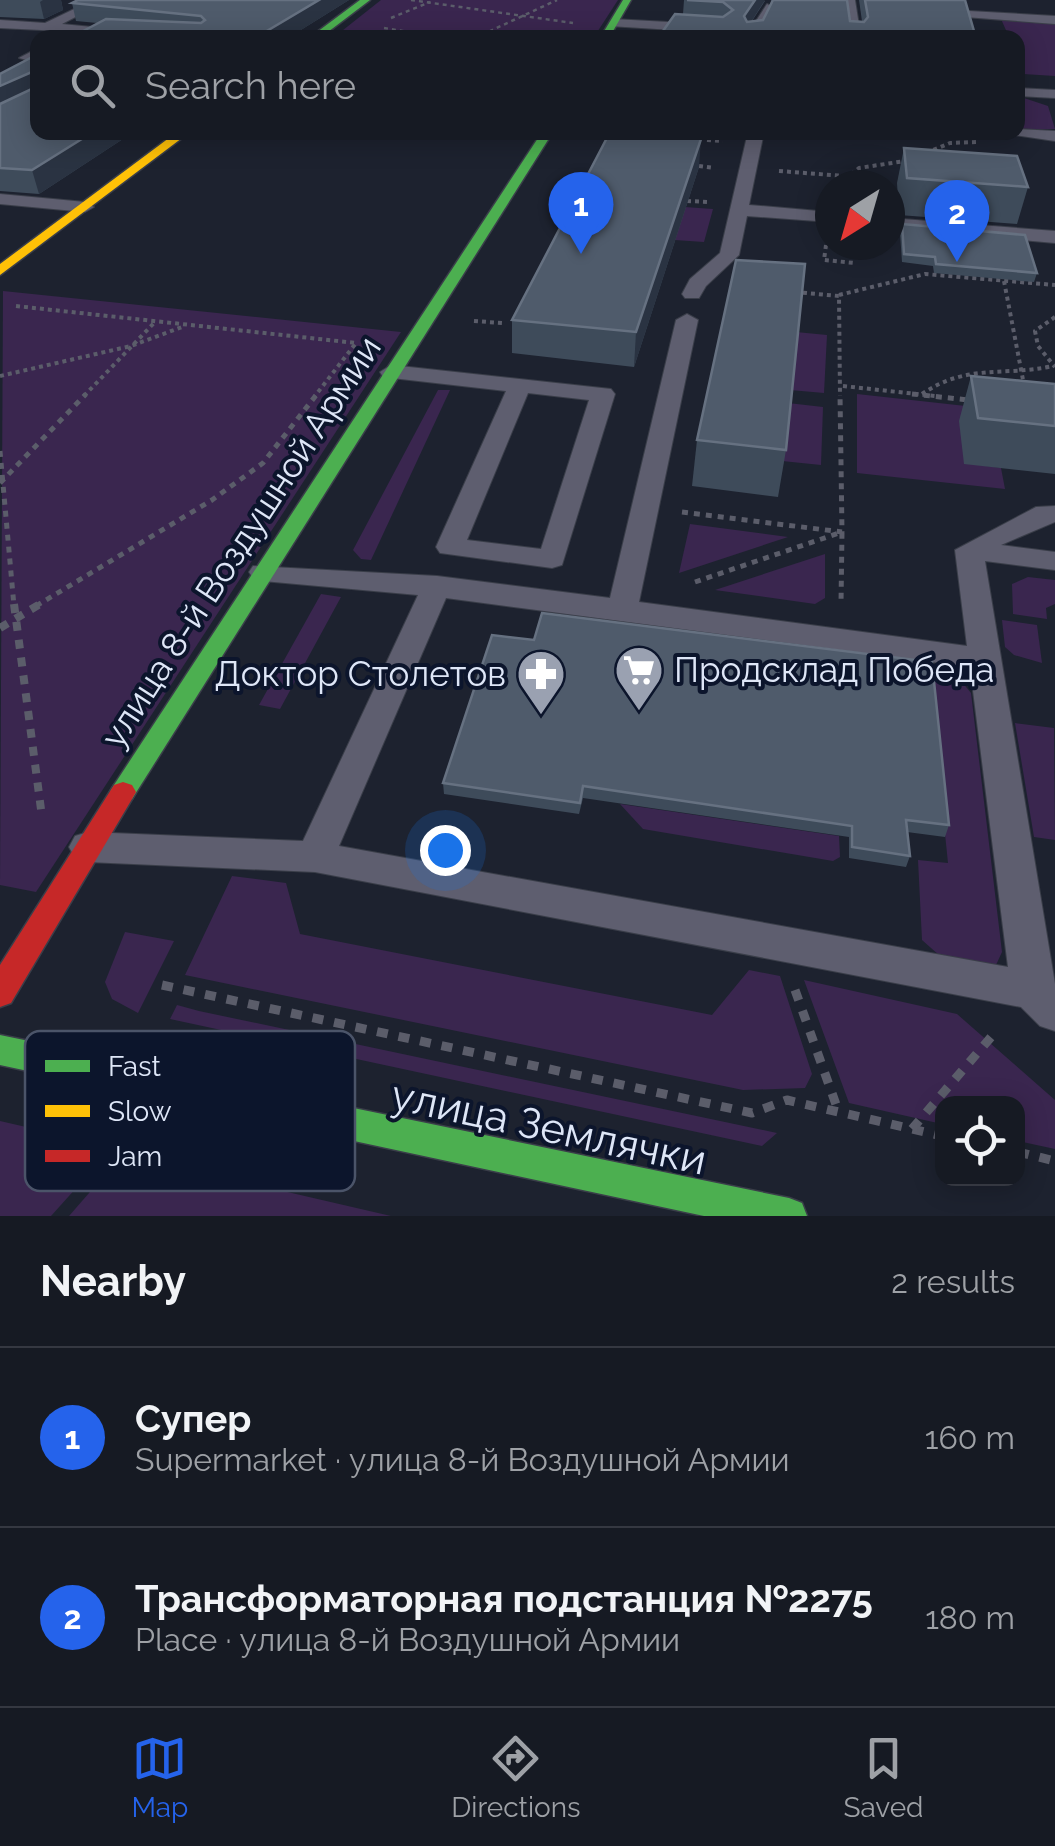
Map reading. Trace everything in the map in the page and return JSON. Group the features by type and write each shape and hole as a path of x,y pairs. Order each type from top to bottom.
{"street":[{"path":"324,30 366,0"},
{"path":"608,30 627,0"},
{"path":"0,271 174,140"},
{"name":"улица 8-й Воздушной Армии","path":"0,993 88,847 543,140"},
{"name":"улица Землячки","path":"0,1050 25,1055"},
{"name":"улица Землячки","path":"355,1125 789,1216"}],"lane":[{"path":"820,0 850,2 854,30"},
{"path":"962,0 977,30"},
{"path":"58,3 97,2"},
{"path":"46,28 97,2"},
{"path":"755,30 768,7"},
{"path":"969,15 1055,20"},
{"path":"0,24 83,30"},
{"path":"608,30 721,28"},
{"path":"1025,93 1054,97"},
{"path":"1025,134 1055,136"},
{"path":"623,607 689,307 697,283 728,256 754,140"},
{"path":"0,199 85,207"},
{"path":"740,210 815,217"},
{"path":"905,224 1055,237"},
{"path":"392,372 520,385 604,394 552,559 450,546 520,385"},
{"path":"969,550 1046,512 1055,514"},
{"path":"969,550 1055,561"},
{"path":"88,847 315,857 778,943 1043,1001 969,550"},
{"path":"264,572 437,585 623,607 986,659"},
{"path":"315,857 437,585"}],"path":[{"path":"410,0 581,24"},
{"path":"492,30 557,0"},
{"path":"338,20 399,30"},
{"path":"923,155 950,143 985,140"},
{"path":"860,170 881,162 911,161"},
{"path":"748,168 815,174"},
{"path":"782,290 839,296 925,274 1055,285"},
{"path":"1004,281 1024,388"},
{"path":"836,613 841,608 842,532 839,296"},
{"path":"0,304 356,343 263,462 212,500 0,628"},
{"path":"1054,366 1038,346 1035,332 1055,318"},
{"path":"473,321 502,324"},
{"path":"2,480 155,322"},
{"path":"0,376 131,346 187,326"},
{"path":"921,394 941,378 964,372 988,367 1054,366"},
{"path":"843,386 974,400"},
{"path":"0,452 15,619 55,903"},
{"path":"678,511 842,532"},
{"path":"688,585 842,532"},
{"path":"778,943 838,1111"},
{"path":"162,985 752,1114 787,1100 935,1134"},
{"path":"912,1129 1043,1001"},
{"path":"1025,1154 1055,1160"}],"shaded area":[{"path":"381,0 618,0 599,30 343,30"},
{"path":"1001,19 1055,22 1055,76 1025,74 1025,30 1006,30"},
{"path":"1025,98 1048,106 1055,129 1025,130"},
{"path":"685,207 713,209 704,242 675,240"},
{"path":"3,291 401,332 36,892 0,885"},
{"path":"796,332 827,335 824,393 790,390"},
{"path":"438,390 450,390 371,560 361,559 353,550"},
{"path":"857,394 993,409 964,463 1001,468 1005,489 857,473"},
{"path":"788,403 823,407 821,465 782,461"},
{"path":"690,524 788,537 679,573"},
{"path":"825,554 825,598 815,604 715,590"},
{"path":"1028,577 1055,580 1055,604 1046,608 1047,619 1013,614 1012,584"},
{"path":"321,594 341,597 280,709 259,705"},
{"path":"1002,620 1037,625 1042,663 1014,655 1005,647"},
{"path":"928,667 957,676 971,693 1002,952 996,965 948,963 922,940 918,860 948,863"},
{"path":"1015,723 1054,728 1055,840 1034,837"},
{"path":"620,804 839,836 840,857 833,861 643,829"},
{"path":"232,876 286,883 300,934 712,1015 749,970 780,976 812,1074 805,1088 743,1090 185,975"},
{"path":"125,932 174,941 138,1013 112,999 105,982"},
{"path":"804,980 957,1014 1055,1100 1055,1149 1025,1143 1025,1096 935,1096 935,1122 849,1103"},
{"path":"177,1005 294,1031 226,1031 170,1019"},
{"path":"355,1044 777,1133 762,1146 355,1059"},
{"path":"0,1121 25,1127 25,1191 73,1191 51,1216 0,1216"},
{"path":"91,1191 283,1191 391,1216 69,1216"}],"building":[{"path":"319,0 268,30 85,30 106,19 201,23 205,20 201,16 72,3"},
{"path":"687,0 755,0 744,16 747,22 763,20 773,0 847,0 850,21 864,22 868,17 865,0 965,0 974,30 664,30 675,14 723,17 733,10 723,2"},
{"path":"30,58 30,73 0,86 0,74"},
{"path":"30,90 30,140 80,140 32,170 0,168 0,104"},
{"path":"606,140 701,140 636,332 512,320"},
{"path":"904,148 1017,156 1028,187 907,178"},
{"path":"905,224 1025,235 1037,273 936,264 935,257 905,254"},
{"path":"736,260 805,264 786,450 697,440"},
{"path":"971,376 1055,384 1055,426 978,418"},
{"path":"542,613 932,662 949,825 906,820 910,856 852,847 852,826 583,786 580,803 443,783 492,635 534,640"}],"traffic: fast":[{"path":"324,30 366,0"},
{"path":"609,30 627,0"},
{"path":"123,792 543,140"},
{"path":"0,1050 25,1055"},
{"path":"355,1125 789,1216"}],"traffic: slow":[{"path":"0,271 174,140"}],"traffic: jam":[{"path":"0,993 123,792"}],"place":[{"name":"Супер","path":"581,254"},
{"name":"Трансформаторная подстанция №2275","path":"957,262"},
{"name":"Продсклад Победа","path":"639,712"},
{"name":"Доктор Столетов","path":"541,716"}]}
